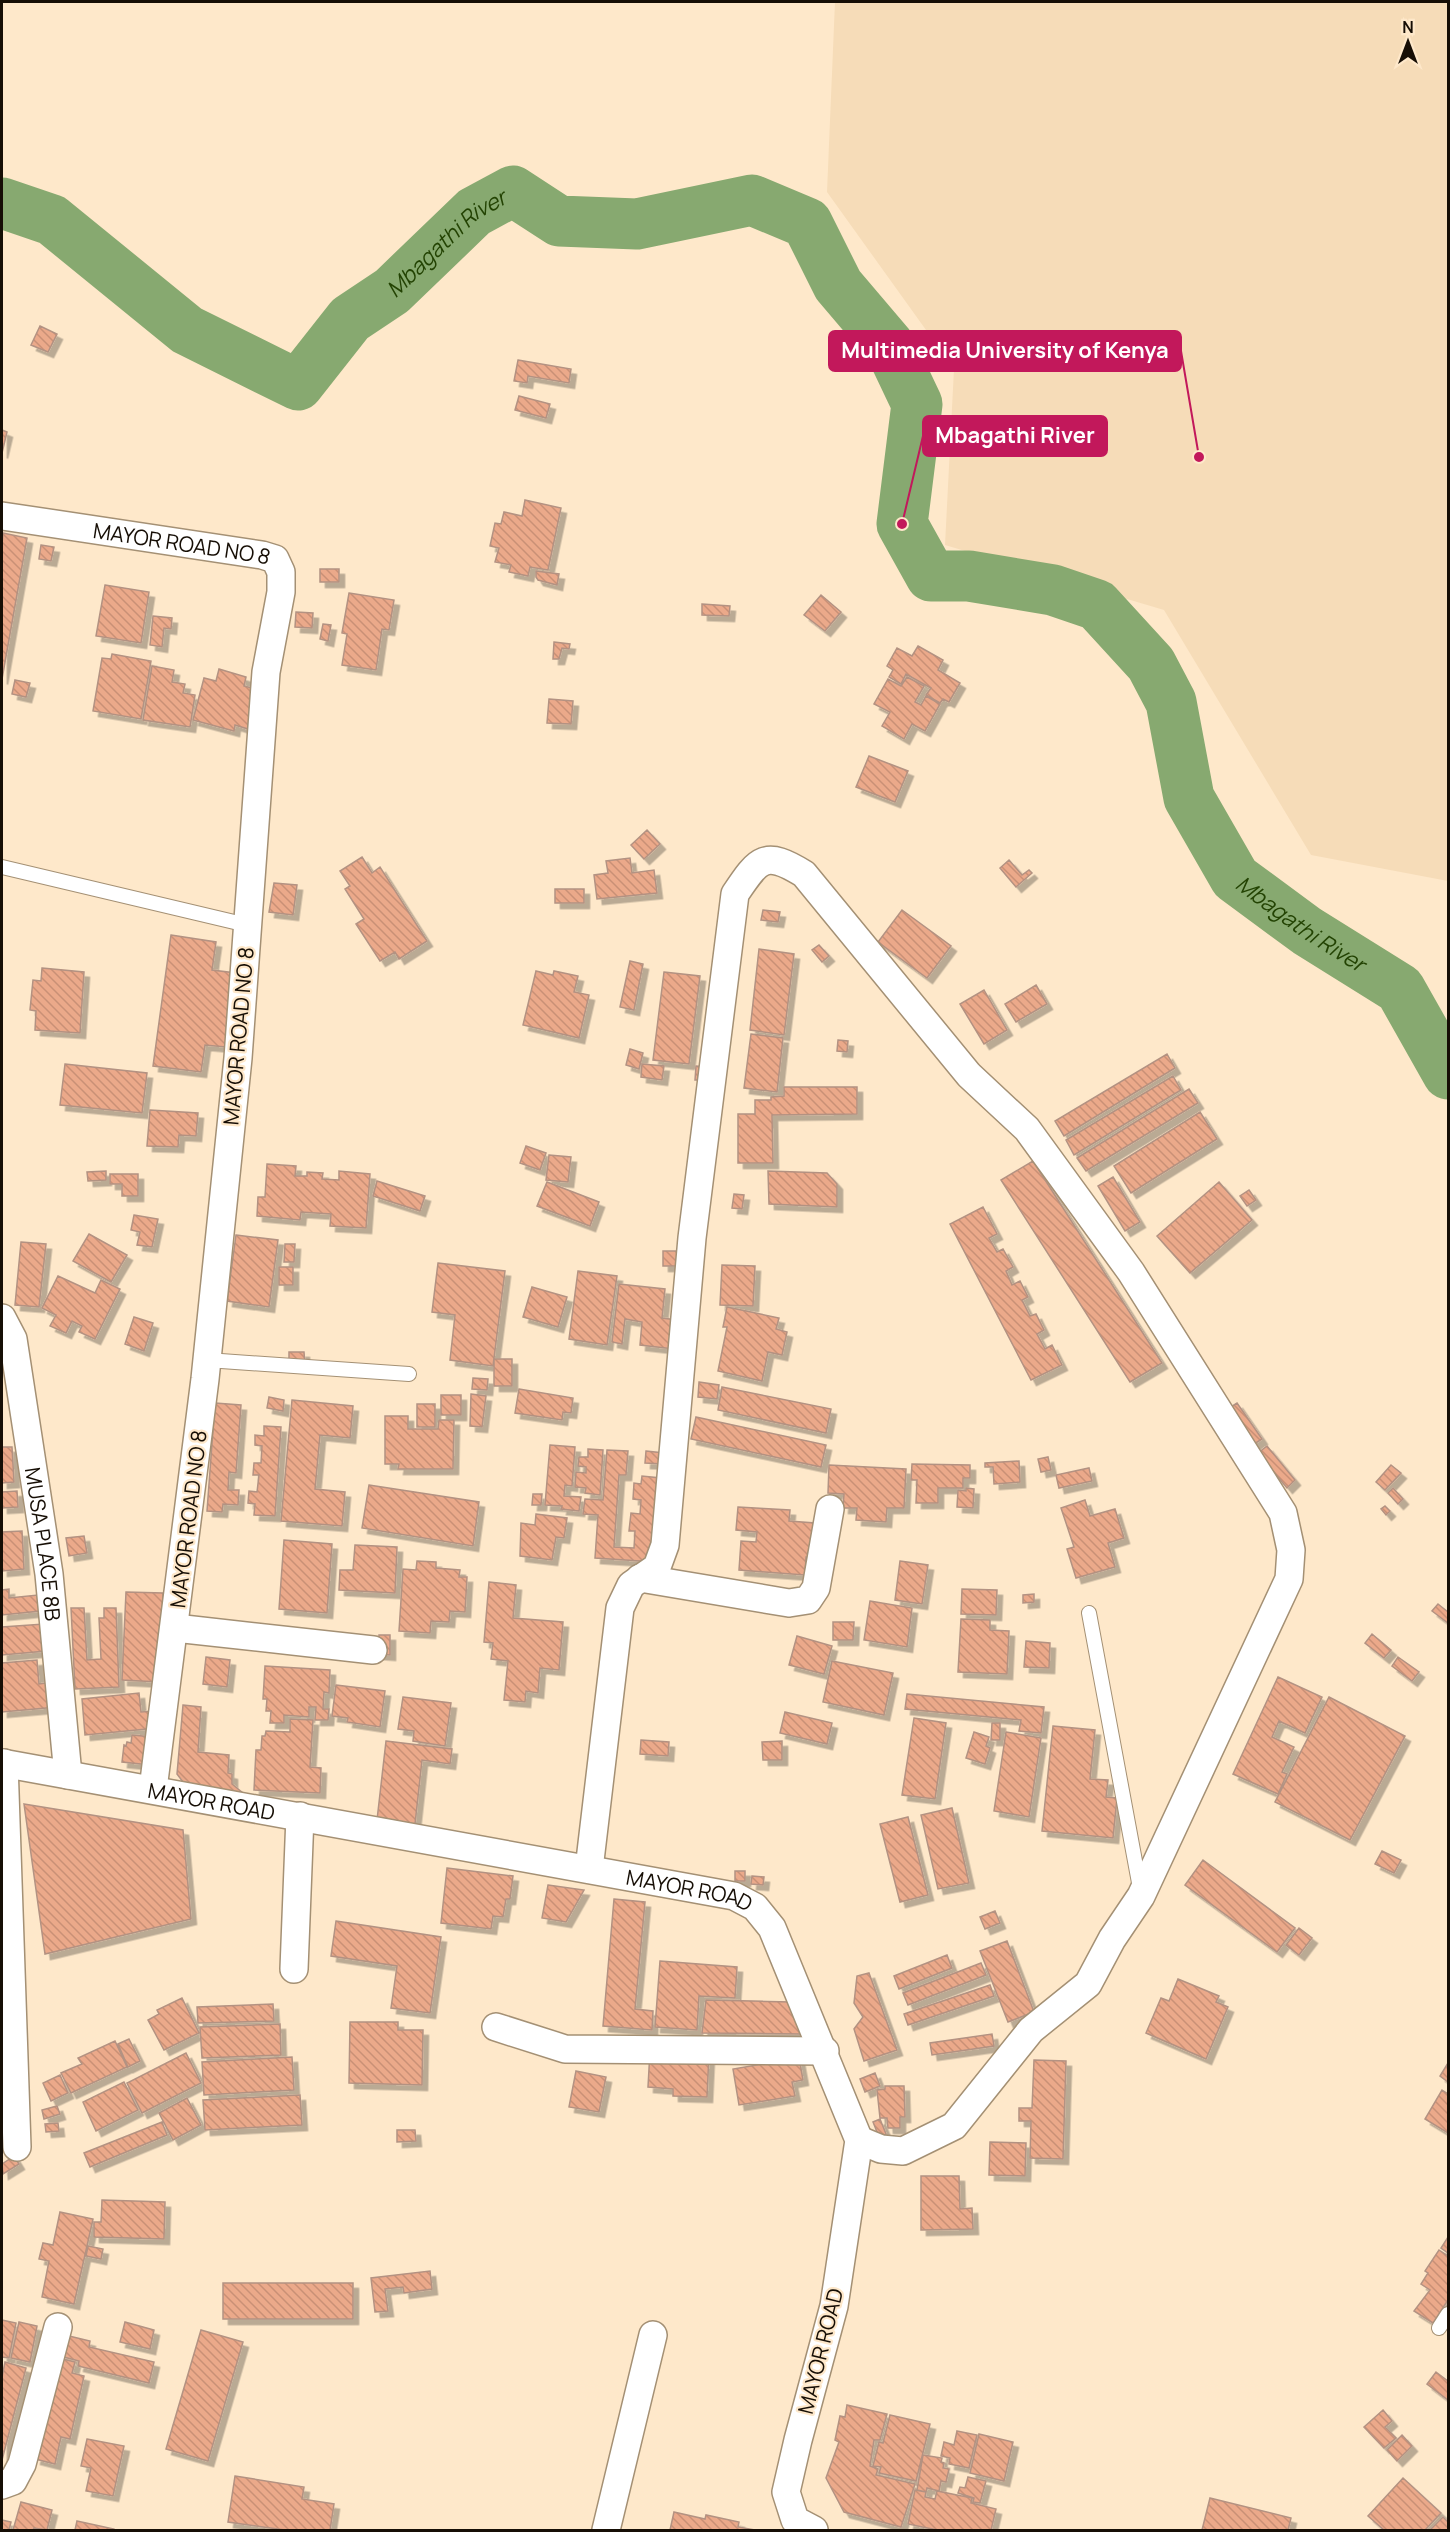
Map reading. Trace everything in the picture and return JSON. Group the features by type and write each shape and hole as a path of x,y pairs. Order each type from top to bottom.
{"street":[{"name":"MAYOR ROAD NO 8","path":"2,516 275,559 281,572 281,592 266,672 238,1058 207,1360 153,1789"},
{"path":"589,1869 620,1608 631,1585 657,1567 665,1545 692,1238 735,894 752,868 763,861 783,861 804,874 969,1075 1027,1129 1131,1272 1283,1513 1292,1550 1289,1580 1142,1896 1112,1939 1088,1984 1031,2030 954,2126 903,2151 881,2149 859,2140"},
{"name":"MUSA PLACE 8B","path":"2,1317 14,1339 50,1574 68,1775"},
{"path":"640,1578 789,1603 808,1600 816,1588 830,1509"},
{"path":"175,1628 373,1650"},
{"name":"MAYOR ROAD","path":"3,1763 734,1896 755,1907 772,1928 825,2051 859,2140 834,2306 786,2492 795,2520 814,2530"},
{"path":"3,1763 17,2147"},
{"path":"294,1969 300,1816"},
{"path":"496,2027 565,2049 825,2051"},
{"path":"2,2485 13,2481 22,2464 58,2327"},
{"path":"606,2530 653,2335"}],"lane":[{"path":"2,867 248,924"},
{"path":"207,1360 410,1374"},
{"path":"1089,1613 1142,1896"},
{"path":"1439,2328 1449,2314"}],"shaded area":[{"path":"835,2 1448,2 1448,881 1311,855 1164,610 945,545 954,369 827,192"}],"building":[{"path":"40,326 57,334 48,352 31,345"},
{"path":"518,360 571,369 569,383 528,376 527,383 514,381"},
{"path":"519,396 550,404 546,418 515,410"},
{"path":"2,430 7,432 2,453"},
{"path":"525,500 561,508 548,570 530,567 528,576 509,572 511,565 495,562 499,548 490,546 495,523 501,524 504,512 522,516"},
{"path":"3,533 27,538 2,679 2,544"},
{"path":"41,545 54,547 51,561 39,559"},
{"path":"320,569 339,569 339,582 320,582"},
{"path":"536,571 559,574 557,585 538,580"},
{"path":"105,585 149,592 141,643 96,636"},
{"path":"349,593 394,600 389,630 382,629 376,670 342,665 347,634 342,633"},
{"path":"821,595 841,612 825,631 804,615"},
{"path":"702,604 730,606 729,616 702,615"},
{"path":"296,612 313,613 312,628 295,627"},
{"path":"153,616 172,618 171,629 164,628 162,647 150,645"},
{"path":"323,624 331,625 328,641 320,639"},
{"path":"554,642 570,644 569,649 562,648 559,659 553,659"},
{"path":"918,646 943,660 938,670 960,683 949,702 943,699 940,703 926,695 931,688 906,674 901,684 889,677 893,670 887,666 897,648 912,656"},
{"path":"112,654 151,661 141,719 93,711 102,658 111,659"},
{"path":"152,666 174,670 172,682 185,684 183,693 195,695 190,727 143,720"},
{"path":"219,669 246,677 244,686 259,690 248,729 235,725 234,731 193,720 204,678 216,681"},
{"path":"907,677 924,686 915,702 921,705 926,696 940,704 925,731 912,724 904,739 882,726 890,712 874,704 888,679 901,686"},
{"path":"15,680 30,683 26,697 12,694"},
{"path":"549,699 573,701 571,724 547,723"},
{"path":"869,756 908,771 895,802 856,787"},
{"path":"647,830 660,844 644,859 631,845"},
{"path":"362,857 372,873 380,867 427,941 399,959 395,952 380,961 356,924 364,919 345,889 350,886 340,871"},
{"path":"630,858 632,873 654,870 657,893 597,899 594,875 608,873 606,861"},
{"path":"1009,860 1022,875 1029,870 1032,873 1016,887 1000,868"},
{"path":"274,883 297,885 293,915 269,912"},
{"path":"555,889 584,889 584,903 555,903"},
{"path":"763,910 780,912 778,922 761,920"},
{"path":"902,910 951,946 927,978 878,942"},
{"path":"171,935 216,942 212,970 236,973 226,1047 205,1045 201,1072 153,1066"},
{"path":"819,945 829,956 822,962 812,950"},
{"path":"759,949 794,954 784,1035 750,1030"},
{"path":"630,961 643,964 634,1010 620,1007"},
{"path":"42,968 84,972 80,1033 35,1030 36,1011 30,1010 33,980 41,981"},
{"path":"536,971 553,975 554,971 578,976 574,992 589,995 579,1038 523,1025"},
{"path":"664,972 700,976 689,1064 653,1060"},
{"path":"1036,985 1047,1004 1016,1022 1005,1004"},
{"path":"984,990 1007,1030 984,1044 960,1004"},
{"path":"751,1034 783,1038 777,1092 744,1088"},
{"path":"838,1040 848,1041 847,1052 837,1051"},
{"path":"630,1049 643,1053 639,1069 626,1065"},
{"path":"1167,1054 1175,1068 1064,1136 1055,1121"},
{"path":"65,1064 147,1073 142,1113 60,1105"},
{"path":"642,1064 664,1066 662,1080 641,1077"},
{"path":"696,1066 705,1067 704,1080 695,1080"},
{"path":"1173,1076 1181,1090 1074,1155 1066,1140"},
{"path":"784,1087 857,1087 857,1114 772,1115 773,1163 738,1163 738,1114 755,1114 755,1100 771,1100 771,1097 784,1096"},
{"path":"1189,1089 1198,1103 1086,1171 1077,1158"},
{"path":"150,1110 198,1113 196,1136 179,1135 178,1147 147,1146"},
{"path":"1200,1112 1217,1139 1131,1193 1114,1166"},
{"path":"526,1146 546,1153 540,1170 520,1163"},
{"path":"549,1155 571,1157 568,1182 546,1180"},
{"path":"1033,1161 1162,1363 1130,1382 1001,1180"},
{"path":"267,1164 296,1166 295,1176 307,1176 307,1172 323,1173 322,1179 339,1180 339,1171 370,1174 366,1228 330,1226 331,1214 301,1212 300,1220 257,1216 258,1197 265,1197"},
{"path":"106,1171 106,1180 88,1181 87,1172"},
{"path":"768,1171 827,1173 837,1184 837,1207 769,1204"},
{"path":"110,1174 138,1174 138,1196 122,1196 122,1184 110,1184"},
{"path":"1113,1177 1140,1222 1125,1231 1098,1186"},
{"path":"377,1181 425,1196 420,1211 373,1196"},
{"path":"547,1182 599,1202 590,1226 537,1206"},
{"path":"1219,1182 1252,1220 1190,1273 1157,1236"},
{"path":"1249,1190 1256,1200 1247,1206 1240,1196"},
{"path":"734,1194 744,1195 742,1209 732,1208"},
{"path":"983,1207 997,1234 989,1238 997,1252 1003,1249 1013,1267 1006,1271 1012,1285 1020,1281 1028,1297 1022,1300 1030,1316 1036,1314 1044,1330 1037,1334 1045,1349 1052,1345 1062,1365 1031,1380 950,1224"},
{"path":"134,1215 158,1219 152,1247 137,1245 140,1232 131,1230"},
{"path":"89,1234 127,1255 111,1282 73,1261"},
{"path":"236,1235 278,1240 269,1307 227,1301"},
{"path":"21,1242 46,1244 39,1307 15,1305"},
{"path":"285,1244 295,1244 294,1262 284,1262"},
{"path":"663,1251 686,1251 686,1266 663,1266"},
{"path":"438,1263 505,1271 493,1366 450,1360 455,1315 432,1312"},
{"path":"722,1265 755,1266 753,1306 720,1305"},
{"path":"279,1267 293,1267 293,1285 279,1285"},
{"path":"578,1271 617,1276 607,1345 569,1339"},
{"path":"58,1276 95,1293 101,1280 120,1289 95,1339 79,1332 82,1326 72,1321 66,1333 50,1326 56,1315 42,1308"},
{"path":"619,1284 665,1289 662,1318 677,1320 674,1349 640,1345 642,1322 625,1319 622,1344 612,1342"},
{"path":"532,1287 567,1297 558,1327 523,1317"},
{"path":"727,1307 779,1318 776,1329 787,1332 782,1355 768,1352 762,1381 718,1371 727,1327 723,1327"},
{"path":"134,1317 153,1323 144,1351 125,1344"},
{"path":"289,1352 304,1352 305,1365 289,1365"},
{"path":"494,1359 512,1359 512,1386 494,1386"},
{"path":"473,1378 488,1379 487,1390 472,1389"},
{"path":"699,1382 719,1385 717,1399 698,1397"},
{"path":"722,1387 831,1409 826,1433 718,1410"},
{"path":"519,1389 573,1398 571,1413 563,1412 562,1420 515,1413"},
{"path":"471,1394 486,1396 482,1427 470,1426"},
{"path":"441,1395 461,1395 461,1415 441,1415"},
{"path":"269,1397 284,1400 283,1411 267,1408"},
{"path":"292,1400 353,1406 350,1438 320,1435 315,1489 345,1492 342,1526 281,1521"},
{"path":"215,1403 241,1405 236,1473 229,1472 228,1490 239,1490 238,1505 223,1504 222,1512 207,1511"},
{"path":"1237,1403 1262,1439 1251,1446 1226,1410"},
{"path":"417,1404 435,1404 435,1427 417,1427"},
{"path":"385,1416 408,1416 408,1429 438,1429 439,1420 454,1420 453,1469 398,1469 399,1464 385,1464"},
{"path":"696,1417 826,1445 821,1467 691,1439"},
{"path":"264,1426 281,1427 275,1516 254,1515 255,1504 248,1503 249,1491 257,1492 259,1475 253,1475 254,1463 261,1463 262,1446 255,1445 255,1435 264,1436"},
{"path":"550,1445 575,1447 572,1486 565,1485 564,1496 581,1497 579,1511 561,1509 562,1506 545,1505"},
{"path":"1267,1446 1295,1480 1287,1488 1258,1453"},
{"path":"2,1447 12,1447 14,1482 2,1483"},
{"path":"588,1449 603,1450 600,1495 585,1493 586,1488 575,1487 576,1472 586,1473 586,1467 578,1466 579,1457 588,1457"},
{"path":"607,1450 628,1451 626,1475 619,1475 614,1547 634,1548 635,1531 629,1531 631,1513 640,1514 641,1500 633,1499 634,1483 641,1484 642,1476 661,1478 655,1562 595,1558 598,1515 583,1514 585,1499 603,1500"},
{"path":"646,1451 664,1453 664,1464 645,1463"},
{"path":"1048,1457 1051,1470 1041,1472 1038,1459"},
{"path":"1019,1461 1020,1482 994,1484 993,1467 985,1467 985,1463"},
{"path":"912,1464 970,1465 970,1478 963,1478 963,1488 938,1488 938,1503 916,1503 917,1480 911,1480"},
{"path":"829,1465 906,1469 904,1508 887,1508 886,1522 856,1520 857,1508 843,1508 844,1494 828,1493"},
{"path":"1391,1465 1401,1473 1385,1490 1376,1482"},
{"path":"1089,1468 1092,1481 1059,1488 1056,1475"},
{"path":"369,1485 479,1502 473,1546 362,1528"},
{"path":"966,1488 974,1489 973,1508 957,1507 958,1490 966,1491"},
{"path":"1393,1488 1403,1499 1398,1504 1388,1493"},
{"path":"17,1491 18,1507 2,1508 2,1492"},
{"path":"533,1494 542,1494 541,1505 532,1505"},
{"path":"1085,1500 1090,1516 1115,1509 1124,1538 1108,1543 1115,1567 1076,1578 1067,1549 1074,1547 1061,1508"},
{"path":"1385,1506 1390,1511 1386,1515 1381,1509"},
{"path":"738,1507 790,1510 789,1521 815,1523 813,1558 806,1557 805,1575 739,1570 741,1541 756,1542 757,1532 736,1530"},
{"path":"536,1514 567,1518 564,1538 556,1537 552,1560 520,1556 521,1523 535,1525"},
{"path":"22,1531 24,1569 2,1571 2,1532"},
{"path":"84,1536 87,1553 69,1556 66,1538"},
{"path":"284,1540 332,1544 327,1613 279,1609"},
{"path":"355,1545 397,1547 395,1593 339,1590 340,1570 353,1570"},
{"path":"417,1561 436,1562 436,1568 460,1570 459,1577 467,1577 465,1612 450,1611 449,1622 431,1621 430,1633 399,1631 403,1569 416,1570"},
{"path":"900,1561 928,1565 922,1604 895,1600"},
{"path":"489,1582 516,1585 513,1618 563,1622 559,1670 540,1668 538,1693 526,1691 525,1702 504,1700 508,1661 491,1659 493,1643 484,1642"},
{"path":"9,1589 9,1598 38,1595 40,1611 2,1615 2,1590"},
{"path":"962,1589 997,1590 996,1615 961,1614"},
{"path":"126,1592 163,1593 159,1682 122,1680"},
{"path":"1034,1594 1034,1602 1023,1603 1023,1595"},
{"path":"870,1601 912,1608 907,1647 864,1640"},
{"path":"1438,1604 1448,1612 1448,1623 1432,1611"},
{"path":"71,1608 84,1608 87,1660 101,1659 99,1618 104,1618 104,1608 116,1608 119,1687 75,1689"},
{"path":"961,1619 990,1620 990,1630 1009,1631 1007,1674 958,1672"},
{"path":"833,1622 854,1622 853,1640 833,1640"},
{"path":"44,1624 46,1651 2,1655 2,1627"},
{"path":"1372,1634 1391,1650 1384,1658 1365,1643"},
{"path":"379,1635 390,1635 390,1655 378,1654"},
{"path":"797,1636 832,1646 824,1674 789,1665"},
{"path":"1026,1641 1050,1643 1049,1668 1024,1667"},
{"path":"206,1657 230,1660 227,1687 203,1684"},
{"path":"1398,1657 1419,1672 1412,1681 1392,1666"},
{"path":"37,1660 39,1684 55,1682 57,1707 2,1712 2,1663"},
{"path":"832,1661 893,1673 884,1715 823,1702"},
{"path":"265,1666 330,1670 329,1693 324,1692 323,1709 329,1709 328,1720 315,1720 316,1707 309,1707 309,1717 284,1715 284,1723 270,1723 271,1711 266,1711 267,1699 263,1699"},
{"path":"1278,1677 1322,1697 1305,1733 1279,1721 1272,1737 1294,1747 1282,1772 1287,1774 1278,1794 1233,1774"},
{"path":"336,1685 385,1691 380,1727 347,1722 348,1718 332,1716"},
{"path":"139,1693 141,1712 155,1711 157,1728 85,1735 82,1699"},
{"path":"907,1694 1044,1707 1041,1733 1019,1731 1021,1720 905,1709"},
{"path":"403,1697 451,1703 445,1746 413,1741 414,1731 398,1729"},
{"path":"1329,1697 1405,1736 1350,1840 1275,1802"},
{"path":"183,1705 201,1707 198,1752 229,1755 228,1773 232,1774 232,1784 243,1793 183,1782 177,1774"},
{"path":"785,1712 832,1723 827,1744 780,1733"},
{"path":"914,1718 946,1723 935,1799 902,1795"},
{"path":"290,1719 313,1720 310,1767 321,1768 320,1793 254,1790 256,1750 261,1750 262,1736 265,1736 266,1731 290,1732"},
{"path":"992,1723 1000,1723 1000,1740 991,1740"},
{"path":"1053,1726 1095,1730 1090,1779 1108,1780 1106,1797 1117,1798 1113,1838 1042,1831"},
{"path":"974,1732 989,1737 986,1746 990,1748 985,1764 966,1758"},
{"path":"1006,1732 1041,1738 1029,1817 994,1811"},
{"path":"132,1735 153,1737 150,1765 122,1762 124,1745 126,1746 127,1742 131,1743"},
{"path":"641,1740 669,1742 668,1756 640,1754"},
{"path":"386,1741 452,1749 450,1764 422,1760 415,1824 377,1820"},
{"path":"782,1741 782,1760 763,1760 762,1742"},
{"path":"24,1804 183,1830 191,1919 45,1954"},
{"path":"952,1808 969,1883 938,1889 921,1815"},
{"path":"908,1817 928,1895 900,1902 880,1824"},
{"path":"1382,1851 1401,1860 1394,1873 1375,1864"},
{"path":"1203,1860 1295,1928 1277,1952 1185,1885"},
{"path":"447,1868 513,1876 510,1899 506,1899 503,1917 493,1916 491,1929 441,1923"},
{"path":"735,1871 745,1871 745,1881 735,1881"},
{"path":"752,1876 764,1877 763,1885 751,1884"},
{"path":"548,1885 584,1890 566,1922 542,1918"},
{"path":"614,1899 645,1902 635,2009 653,2011 652,2030 603,2026"},
{"path":"995,1911 1000,1923 985,1929 980,1917"},
{"path":"336,1921 441,1937 430,2013 391,2008 397,1966 331,1956"},
{"path":"1299,1928 1312,1938 1299,1955 1286,1945"},
{"path":"1007,1941 1034,2012 1008,2022 980,1951"},
{"path":"947,1955 952,1968 899,1989 894,1976"},
{"path":"660,1961 737,1967 735,1998 699,1996 697,2030 655,2027"},
{"path":"981,1963 986,1975 908,2005 903,1993"},
{"path":"869,1973 897,2050 864,2061 854,2029 863,2017 854,2003 857,1976"},
{"path":"1178,1979 1219,1996 1216,2002 1228,2007 1206,2059 1146,2033 1161,1998 1169,2001"},
{"path":"990,1985 994,1996 908,2025 904,2014"},
{"path":"182,1998 199,2033 164,2050 148,2020 159,2014 157,2010"},
{"path":"706,2000 792,2002 803,2034 702,2033"},
{"path":"273,2004 274,2021 198,2023 197,2007"},
{"path":"350,2022 398,2022 398,2030 423,2030 422,2085 349,2083"},
{"path":"280,2024 281,2055 202,2058 200,2027"},
{"path":"992,2034 994,2046 932,2055 930,2043"},
{"path":"129,2039 140,2061 128,2067 118,2044"},
{"path":"115,2041 127,2067 71,2093 61,2073 82,2064 78,2058"},
{"path":"650,2051 709,2054 707,2097 673,2096 673,2089 648,2087"},
{"path":"186,2053 201,2083 142,2113 127,2083"},
{"path":"292,2057 294,2090 204,2095 202,2062"},
{"path":"799,2058 803,2080 792,2082 795,2096 739,2105 733,2069"},
{"path":"1034,2060 1066,2061 1063,2159 1030,2158 1031,2121 1019,2121 1019,2108 1032,2108"},
{"path":"1448,2063 1448,2082 1440,2076"},
{"path":"576,2071 606,2077 599,2112 569,2107"},
{"path":"875,2073 880,2086 865,2092 860,2079"},
{"path":"60,2075 68,2093 51,2101 43,2083"},
{"path":"124,2082 138,2110 96,2131 83,2102"},
{"path":"885,2086 904,2086 905,2117 900,2117 900,2128 888,2128 887,2118 880,2118 877,2090 885,2089"},
{"path":"1442,2090 1448,2094 1448,2133 1425,2119"},
{"path":"300,2095 302,2125 205,2130 203,2100"},
{"path":"187,2098 201,2125 173,2140 159,2113"},
{"path":"57,2106 60,2114 44,2119 42,2110"},
{"path":"880,2119 886,2134 879,2137 873,2122"},
{"path":"162,2122 167,2135 90,2167 84,2153"},
{"path":"58,2123 59,2131 46,2132 45,2124"},
{"path":"397,2130 415,2130 416,2141 397,2142"},
{"path":"990,2142 1026,2143 1025,2176 989,2175"},
{"path":"14,2156 19,2164 3,2174 2,2164"},
{"path":"921,2176 959,2176 960,2209 972,2208 973,2229 921,2230"},
{"path":"102,2200 165,2202 164,2239 94,2237 94,2222 101,2222"},
{"path":"60,2212 93,2219 74,2304 42,2297 49,2261 39,2259 43,2243 53,2245"},
{"path":"1448,2237 1448,2253 1441,2248"},
{"path":"88,2246 103,2249 101,2259 86,2256"},
{"path":"1439,2250 1448,2256 1448,2300 1433,2323 1414,2311 1430,2290 1421,2284 1428,2273 1425,2271"},
{"path":"430,2271 432,2289 404,2293 403,2287 385,2289 388,2311 375,2312 371,2278"},
{"path":"223,2283 353,2283 353,2319 223,2319"},
{"path":"2,2320 16,2323 9,2358 2,2357"},
{"path":"19,2322 37,2326 30,2362 11,2358"},
{"path":"125,2322 154,2330 150,2349 120,2342"},
{"path":"201,2330 243,2342 208,2461 166,2449"},
{"path":"65,2335 90,2341 89,2347 154,2362 149,2383 78,2366 79,2361 60,2356"},
{"path":"59,2358 75,2362 72,2373 84,2376 70,2439 61,2437 55,2464 35,2459"},
{"path":"5,2362 26,2368 2,2460 2,2377"},
{"path":"1436,2372 1448,2381 1448,2400 1427,2384"},
{"path":"847,2405 887,2414 880,2440 874,2440 870,2466 878,2469 876,2475 915,2484 901,2527 844,2512 826,2478 839,2442 835,2440 840,2416 845,2417"},
{"path":"1383,2410 1392,2421 1385,2427 1396,2438 1384,2448 1364,2427"},
{"path":"890,2415 930,2424 916,2481 879,2473 881,2467 873,2466 879,2442 883,2443"},
{"path":"957,2431 977,2435 969,2468 949,2464 950,2458 941,2456 944,2442 954,2445"},
{"path":"979,2434 1013,2442 1004,2481 970,2473"},
{"path":"1402,2435 1412,2446 1397,2461 1387,2450"},
{"path":"87,2439 124,2446 113,2496 86,2491 91,2468 81,2466"},
{"path":"923,2455 942,2458 943,2468 949,2469 946,2482 941,2481 939,2491 927,2488 926,2492 917,2490"},
{"path":"235,2476 304,2487 302,2499 334,2504 330,2530 285,2530 228,2522"},
{"path":"968,2477 986,2481 980,2503 973,2502 974,2498 958,2493 960,2487 965,2488"},
{"path":"1403,2478 1441,2513 1425,2530 1384,2530 1368,2516"},
{"path":"915,2490 926,2492 925,2497 935,2499 937,2491 972,2498 971,2503 996,2509 991,2530 937,2530 908,2524"},
{"path":"1210,2498 1291,2518 1288,2530 1202,2530"},
{"path":"21,2502 52,2510 47,2530 34,2528 33,2530 13,2530"},
{"path":"674,2512 705,2519 706,2515 739,2522 738,2527 755,2530 670,2530"},
{"path":"1443,2517 1448,2522 1448,2530 1430,2530"},
{"path":"2,2520 11,2522 9,2530 2,2530"},
{"path":"77,2521 114,2529 114,2530 75,2530"}],"waterway":[{"name":"Mbagathi River","path":"2,203 52,220 187,330 298,385 350,319 392,291 474,212 513,191 559,221 637,224 752,200 807,223 838,285 889,345 917,404 902,524 931,576 969,576 1053,590 1097,605 1151,664 1171,702 1189,798 1235,878 1307,931 1400,989 1448,1074"}],"place":[{"name":"Multimedia University of Kenya","path":"1199,457"},
{"name":"Mbagathi River","path":"902,524"}]}
